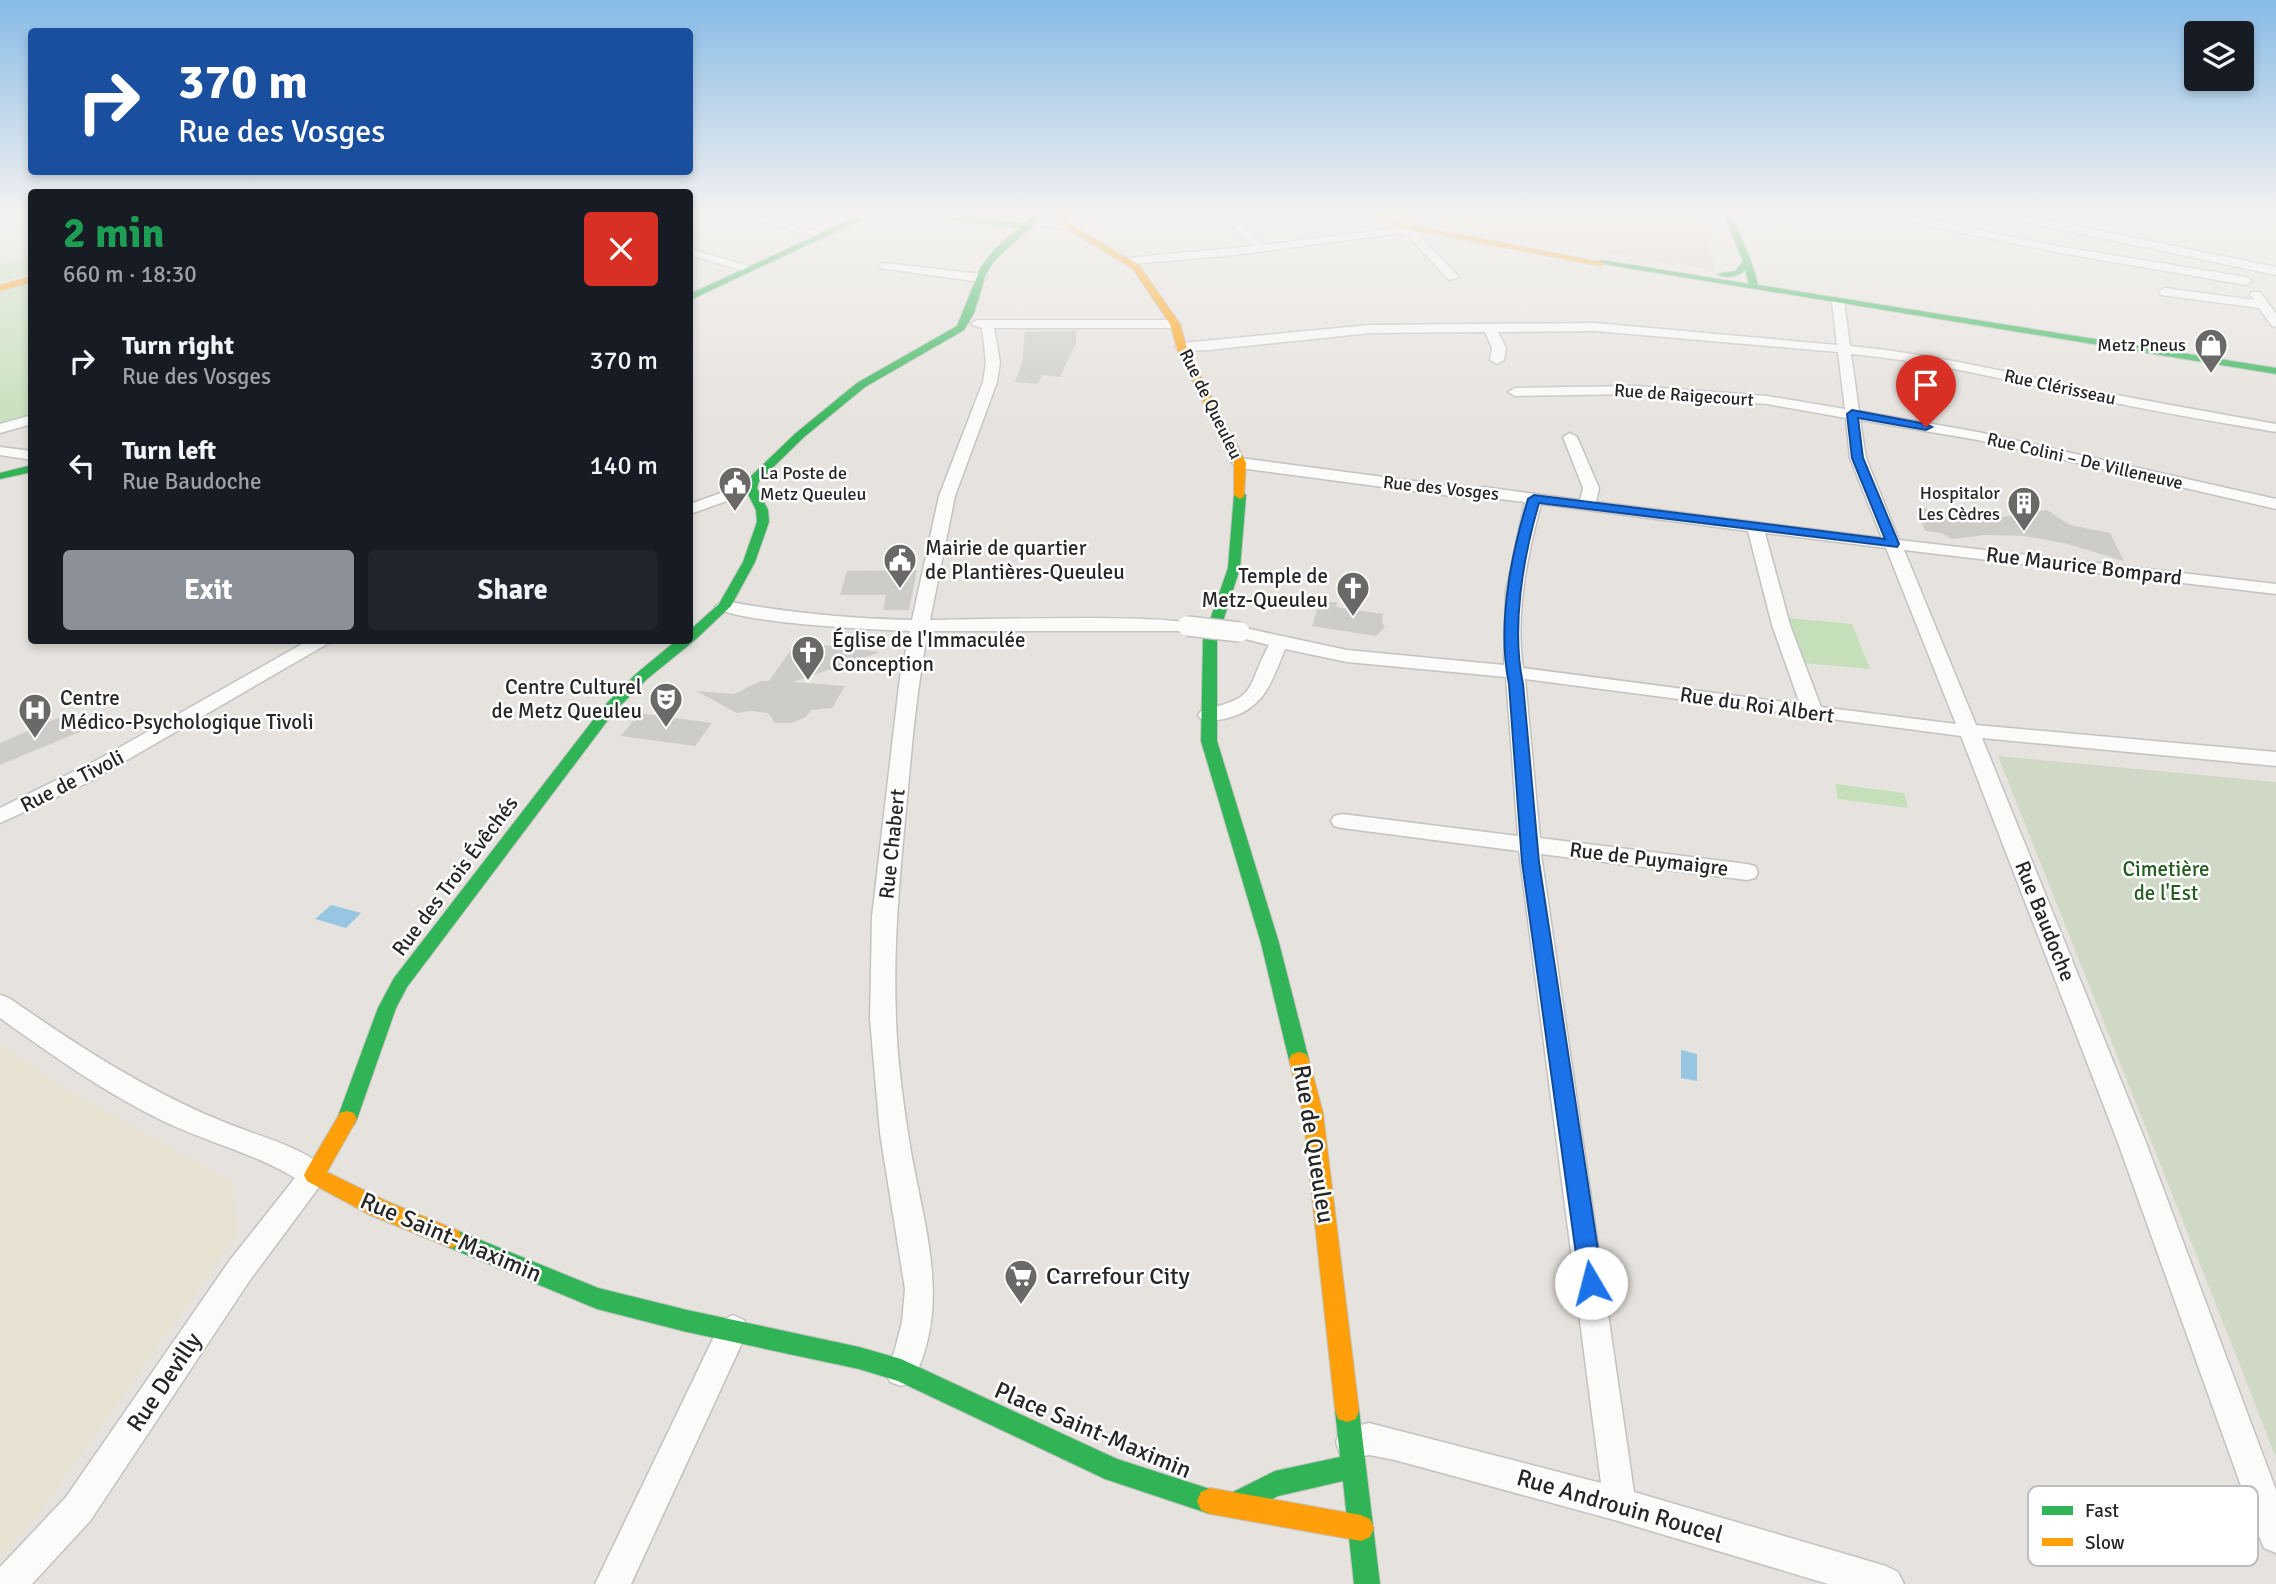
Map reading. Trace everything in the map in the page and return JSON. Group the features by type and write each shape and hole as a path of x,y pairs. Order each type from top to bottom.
{"street":[{"path":"964,324 977,288"},
{"name":"Rue de Queuleu","path":"1152,288 1175,324 1182,347 1240,463 1242,474 1234,568 1210,640 1210,752 1233,815 1270,943 1313,1113 1367,1584"},
{"path":"1770,288 2276,371"},
{"path":"1774,288 2276,366"},
{"path":"2250,288 2276,323"},
{"path":"2165,292 2262,306"},
{"name":"Rue Baudoche","path":"1838,301 1858,458 2131,1140 2258,1486"},
{"path":"693,508 752,489 800,435 861,385 964,324 1175,324"},
{"name":"Rue Chabert","path":"901,1371 908,1358 917,1322 920,1289 892,1121 883,1019 884,917 909,677 947,496 990,382 993,362 987,331 989,325"},
{"path":"1489,327 1499,348 1497,360"},
{"name":"Rue Clérisseau","path":"1182,347 1370,329 1595,327 1844,348 1955,365 2134,403 2276,428"},
{"name":"Rue de Raigecourt","path":"1516,392 1595,389 1685,393 1766,400 1852,414"},
{"name":"Rue Colini – De Villeneuve","path":"1852,414 2022,445 2174,483 2276,504"},
{"path":"0,429 28,420"},
{"path":"1570,437 1591,488 1587,504"},
{"path":"0,451 28,455"},
{"name":"Rue des Vosges","path":"1240,463 1893,544"},
{"path":"0,476 28,469"},
{"name":"Rue des Trois Évêchés","path":"693,634 724,606 749,562 763,522 762,510 752,489"},
{"path":"1534,499 1525,531 1511,630 1511,660 1531,862 1615,1459 1618,1504"},
{"path":"1755,525 1780,625 1812,712"},
{"name":"Rue Maurice Bompard","path":"1893,544 2276,589"},
{"path":"724,606 790,620 919,624"},
{"name":"Rue du Roi Albert","path":"919,624 1187,626 1240,632 1347,656 1514,672 1968,731 2276,759"},
{"path":"1208,715 1228,712 1252,697 1263,684 1280,642"},
{"name":"Rue de Tivoli","path":"0,816 106,766 264,671 318,644"},
{"name":"Rue des Trois Évêchés","path":"314,1175 346,1123 387,1008 400,983 609,709 642,676 682,644"},
{"name":"Rue de Puymaigre","path":"1342,821 1747,872"},
{"name":"Rue Saint-Maximin","path":"0,1005 69,1054 172,1113 297,1165 378,1208 597,1298 859,1358 901,1371 935,1386"},
{"name":"Rue Devilly","path":"8,1584 78,1509 240,1270 314,1175"},
{"path":"613,1584 733,1330"},
{"name":"Place Saint-Maximin","path":"935,1386 1114,1470 1196,1499 1361,1528"},
{"name":"Rue Androuin Roucel","path":"1353,1454 1369,1439 1395,1444 1618,1504 1886,1584"},
{"path":"1236,1504 1275,1484 1353,1454"},
{"name":"Rue Baudoche","path":"2258,1487 2276,1536"}],"shaded area":[{"path":"0,1044 61,1086 232,1182 237,1235 39,1514 0,1557"}],"green space":[{"path":"28,288 28,417 0,426 0,289"},
{"path":"1787,618 1852,624 1870,669 1803,663"},
{"name":"Cimetière de l'Est","path":"1998,756 2276,782 2276,1459 2242,1370"},
{"path":"1835,784 1904,793 1908,808 1838,799"}],"water":[{"path":"331,905 361,913 346,928 315,919"},
{"path":"1681,1050 1697,1054 1697,1081 1681,1078"}],"building":[{"path":"1076,331 1076,343 1060,377 1042,375 1038,384 1015,382 1022,363 1025,332"},
{"name":"Hospitalor Les Cèdres","path":"1917,508 2002,517 2047,510 2070,525 2110,533 2124,561 2068,544 2025,536 1985,535 1952,539 1941,533 1925,531"},
{"path":"917,570 909,610 883,610 886,595 840,595 847,571"},
{"name":"Temple de Metz-Queuleu","path":"1337,602 1336,607 1383,614 1382,623 1385,627 1376,636 1312,626 1319,604"},
{"name":"Église de l'Immaculée Conception","path":"806,643 880,652 793,682 845,686 832,708 811,710 806,717 792,723 775,723 768,713 737,713 696,691 734,694 760,681 769,681 793,647 805,646"},
{"name":"Centre Culturel de Metz Queuleu","path":"639,713 712,723 695,746 621,736"},
{"name":"Centre Médico-Psychologique Tivoli","path":"65,715 82,731 0,765 0,743"}],"traffic: fast":[{"path":"693,296 710,288"},
{"path":"693,634 724,606 749,562 763,522 762,510 751,488 753,480 800,435 861,385 961,328 977,288"},
{"path":"1757,288 2276,371"},
{"path":"0,476 28,469"},
{"path":"1240,495 1234,568 1210,640 1209,741 1270,943 1299,1060"},
{"path":"347,1119 387,1008 400,983 609,709 642,676 681,644"},
{"path":"451,1238 597,1298 687,1321 859,1358 901,1371 1114,1470 1210,1501"},
{"path":"1347,1410 1367,1584"},
{"path":"1236,1504 1275,1484 1355,1466"}],"traffic: slow":[{"path":"1150,288 1175,324 1183,352 1240,463 1240,495"},
{"path":"1299,1060 1313,1113 1347,1410"},
{"path":"347,1119 314,1175 378,1208 451,1238"},
{"path":"1210,1501 1361,1528"}],"place":[{"name":"Metz Pneus","path":"2211,375"},
{"name":"La Poste de Metz Queuleu","path":"735,513"},
{"name":"Hospitalor Les Cèdres","path":"2024,533"},
{"name":"Mairie de quartier de Plantières-Queuleu","path":"900,590"},
{"name":"Temple de Metz-Queuleu","path":"1353,618"},
{"name":"Église de l'Immaculée Conception","path":"808,682"},
{"name":"Centre Culturel de Metz Queuleu","path":"666,729"},
{"name":"Centre Médico-Psychologique Tivoli","path":"35,740"},
{"name":"Carrefour City","path":"1021,1306"}],"route":[{"path":"1591,1283 1531,862 1516,684 1511,660 1511,630 1525,531 1534,499 1893,544 1858,458 1852,414 1926,427"}]}
